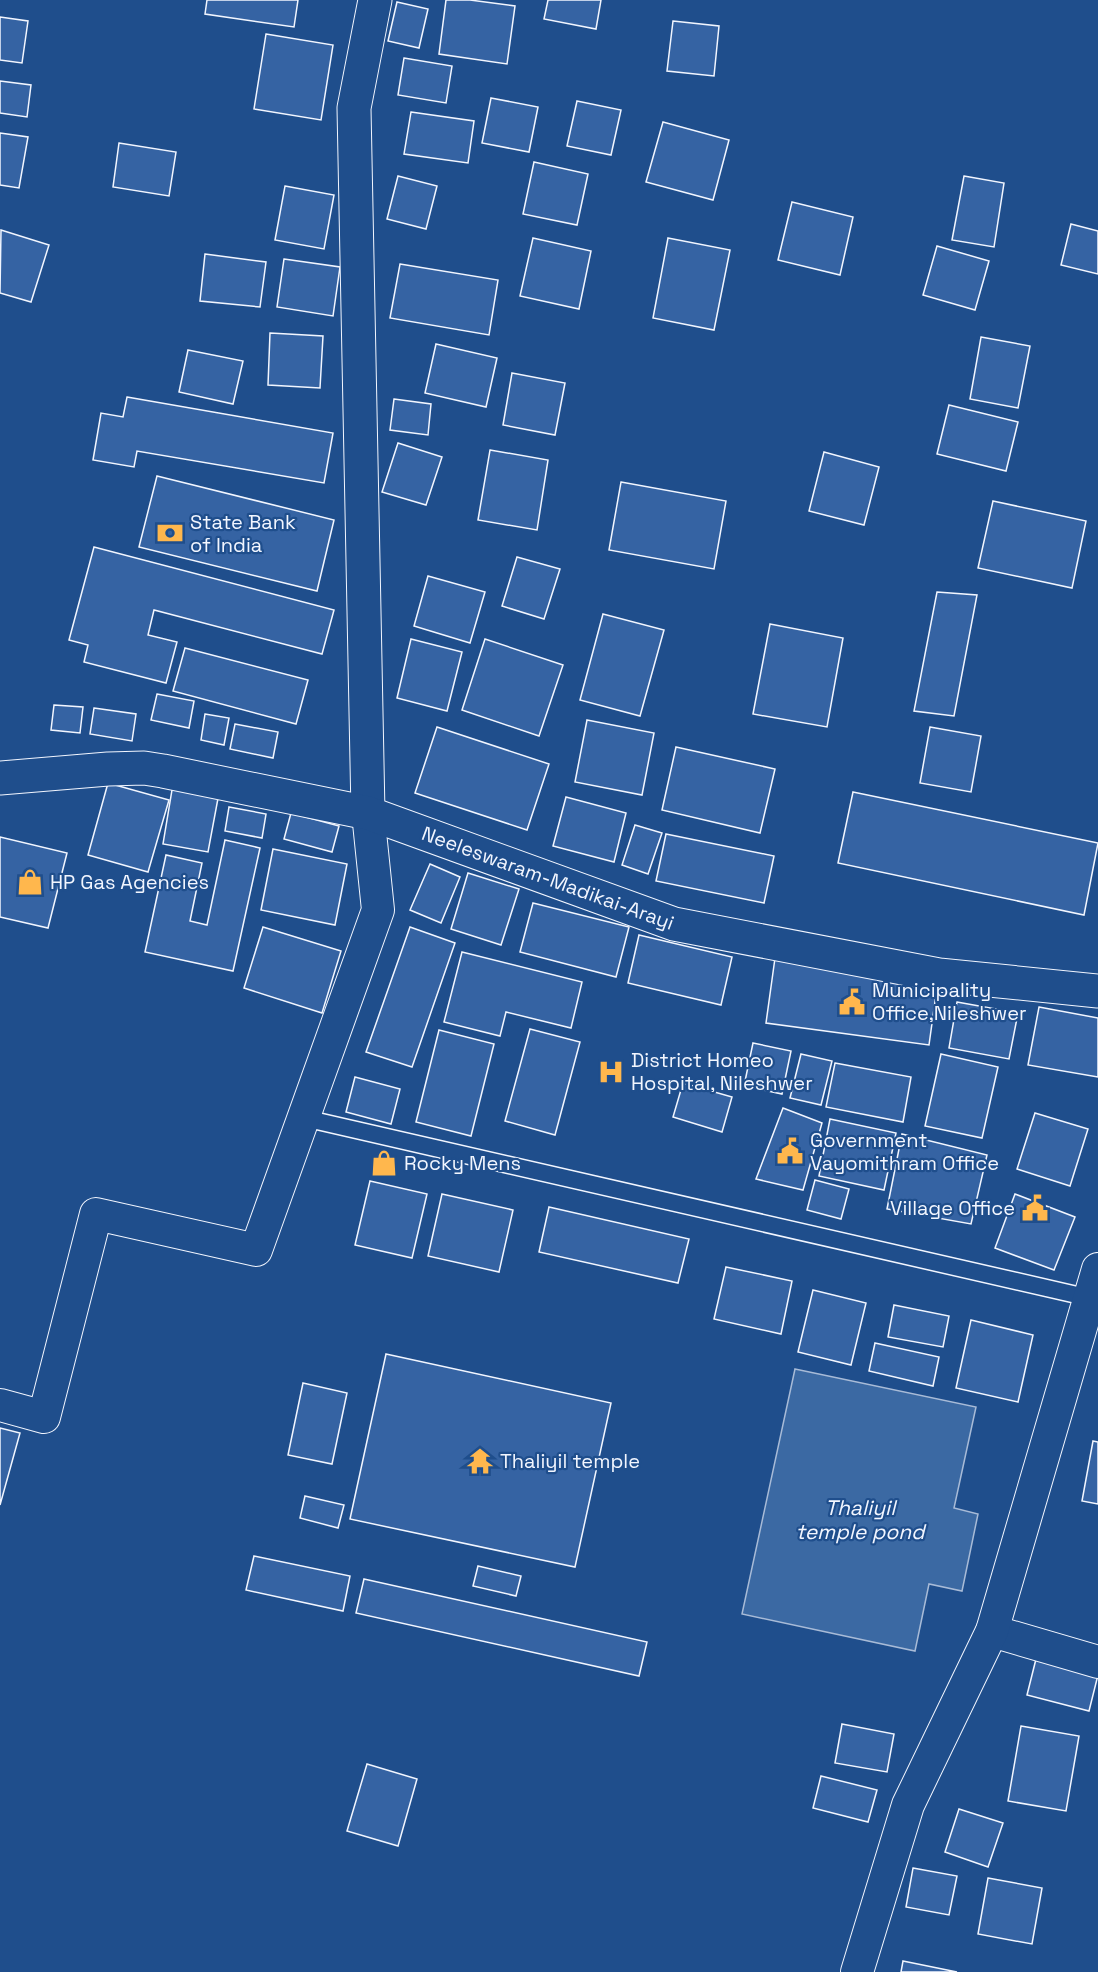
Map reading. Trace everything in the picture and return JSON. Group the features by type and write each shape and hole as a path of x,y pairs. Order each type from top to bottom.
{"main road":[{"path":"368,813 354,108 375,0"},
{"name":"Neeleswaram-Madikai-Arayi","path":"0,778 144,768 368,813 674,924 939,975 1098,991"}],"street":[{"path":"0,1405 44,1417 96,1214 256,1250 378,910 368,813"},
{"path":"857,1972 908,1805 992,1631 1094,1284"},
{"path":"992,1631 1098,1662"}],"lane":[{"path":"304,1118 1094,1284"}],"water":[{"name":"Thaliyil temple pond","path":"795,1369 976,1407 954,1508 978,1514 962,1591 929,1584 915,1651 742,1614"}],"building":[{"path":"207,0 298,0 294,27 205,14"},
{"path":"446,0 470,0 515,6 507,64 439,54"},
{"path":"548,0 601,0 596,29 544,19"},
{"path":"397,2 428,9 419,48 388,41"},
{"path":"0,17 28,21 22,63 0,60"},
{"path":"673,21 719,26 714,76 667,71"},
{"path":"266,34 333,45 321,120 254,109"},
{"path":"404,58 452,66 446,103 398,95"},
{"path":"0,81 31,85 27,117 0,113"},
{"path":"491,98 538,107 529,152 482,143"},
{"path":"577,101 621,110 611,155 567,146"},
{"path":"411,112 474,121 468,163 404,154"},
{"path":"663,122 729,140 713,200 646,182"},
{"path":"0,133 28,137 19,188 0,185"},
{"path":"119,143 176,152 169,196 113,187"},
{"path":"534,162 588,174 577,225 523,214"},
{"path":"398,176 437,186 426,229 387,219"},
{"path":"964,176 1004,183 994,247 952,240"},
{"path":"285,186 334,195 324,249 275,240"},
{"path":"792,202 853,217 840,275 778,260"},
{"path":"1071,224 1098,231 1098,274 1061,265"},
{"path":"1,230 49,245 31,302 0,293"},
{"path":"533,238 591,251 579,309 520,296"},
{"path":"668,238 730,250 714,330 653,318"},
{"path":"937,246 989,261 975,310 923,295"},
{"path":"205,254 266,262 260,307 200,301"},
{"path":"284,259 340,267 333,316 277,307"},
{"path":"400,264 498,280 489,335 390,318"},
{"path":"270,333 323,336 320,388 268,385"},
{"path":"981,337 1030,346 1018,408 970,399"},
{"path":"436,344 497,358 486,407 425,393"},
{"path":"188,350 243,361 233,404 179,392"},
{"path":"512,373 565,383 555,435 503,425"},
{"path":"127,397 333,433 324,483 137,451 134,467 93,460 101,413 123,417"},
{"path":"394,399 431,404 428,435 390,430"},
{"path":"949,405 1018,422 1006,471 937,454"},
{"path":"398,443 442,457 426,505 382,492"},
{"path":"490,450 548,460 537,530 478,520"},
{"path":"824,452 879,467 864,525 809,511"},
{"path":"157,476 334,520 317,591 139,547"},
{"path":"621,482 726,501 714,569 609,550"},
{"path":"993,501 1086,521 1072,588 978,568"},
{"path":"94,547 334,610 322,654 154,610 148,635 177,642 166,683 84,662 88,645 69,640"},
{"path":"517,557 560,569 544,619 502,606"},
{"path":"428,576 485,592 470,643 414,626"},
{"path":"937,592 977,595 954,716 914,711"},
{"path":"603,614 664,630 640,716 580,700"},
{"path":"770,624 843,638 827,727 753,714"},
{"path":"411,639 462,652 447,711 397,698"},
{"path":"485,639 563,665 539,736 462,710"},
{"path":"185,648 308,680 296,724 173,691"},
{"path":"157,694 194,701 189,728 151,720"},
{"path":"54,705 83,707 80,733 51,730"},
{"path":"94,708 136,714 132,741 90,734"},
{"path":"205,714 229,718 224,745 201,740"},
{"path":"587,720 654,733 642,795 575,782"},
{"path":"235,724 278,732 273,758 230,749"},
{"path":"437,727 549,764 527,830 415,793"},
{"path":"930,727 981,736 971,792 920,783"},
{"path":"676,747 775,769 760,833 662,810"},
{"path":"108,783 169,800 148,872 88,855"},
{"path":"173,784 219,793 208,852 163,844"},
{"path":"853,792 1098,843 1084,915 838,863"},
{"path":"566,797 626,813 614,862 553,846"},
{"path":"229,807 266,814 262,838 225,831"},
{"path":"291,813 339,826 332,852 284,839"},
{"path":"635,825 662,833 648,874 622,865"},
{"path":"666,834 774,856 764,903 656,881"},
{"name":"HP Gas Agencies","path":"0,837 67,853 48,928 0,917"},
{"path":"225,840 260,848 233,971 145,952 166,855 202,863 190,921 207,925"},
{"path":"273,849 347,864 335,925 261,910"},
{"path":"430,864 460,877 441,923 410,910"},
{"path":"468,873 519,889 501,945 451,929"},
{"path":"533,903 629,927 616,977 520,952"},
{"path":"263,927 341,951 322,1013 244,988"},
{"path":"410,927 455,943 412,1067 366,1052"},
{"path":"639,935 732,957 721,1005 628,983"},
{"path":"462,952 582,982 571,1028 506,1012 500,1036 444,1022"},
{"name":"Municipality Office,Nileshwer","path":"775,958 938,980 929,1045 766,1023"},
{"path":"957,1002 1018,1013 1009,1059 949,1048"},
{"path":"1039,1007 1098,1018 1098,1077 1028,1065"},
{"path":"530,1029 580,1042 555,1135 505,1121"},
{"path":"439,1030 494,1044 471,1136 416,1122"},
{"path":"753,1043 791,1051 782,1094 744,1086"},
{"path":"801,1054 832,1061 821,1105 790,1098"},
{"path":"941,1054 998,1067 982,1138 925,1126"},
{"path":"835,1063 911,1077 903,1122 826,1107"},
{"path":"355,1077 400,1089 391,1124 346,1112"},
{"path":"683,1083 732,1097 722,1132 673,1117"},
{"name":"Government Vayomithram Office","path":"783,1108 822,1123 803,1190 756,1179"},
{"path":"1035,1113 1088,1129 1070,1186 1017,1169"},
{"path":"830,1119 896,1133 884,1190 819,1176"},
{"path":"902,1134 987,1155 971,1224 887,1209"},
{"path":"815,1180 849,1189 841,1219 807,1210"},
{"path":"370,1181 427,1194 412,1258 355,1245"},
{"path":"442,1194 513,1210 499,1272 428,1256"},
{"path":"1015,1194 1075,1217 1054,1270 995,1248"},
{"path":"549,1207 689,1239 678,1283 539,1252"},
{"path":"726,1267 792,1281 781,1334 714,1319"},
{"path":"813,1290 866,1303 851,1365 798,1352"},
{"path":"894,1305 949,1316 943,1347 888,1337"},
{"path":"971,1320 1033,1335 1018,1402 956,1388"},
{"path":"875,1343 939,1357 933,1386 869,1371"},
{"name":"Thaliyil temple","path":"386,1354 611,1403 575,1567 350,1519"},
{"path":"303,1383 347,1393 332,1464 288,1455"},
{"path":"0,1428 20,1433 0,1505"},
{"path":"1093,1441 1098,1442 1098,1504 1082,1501"},
{"path":"305,1496 344,1505 338,1528 300,1518"},
{"path":"254,1556 350,1576 343,1611 246,1590"},
{"path":"478,1566 521,1576 516,1596 473,1586"},
{"path":"364,1579 647,1642 639,1676 356,1613"},
{"path":"1036,1659 1098,1675 1089,1711 1027,1695"},
{"path":"842,1724 894,1734 887,1772 835,1763"},
{"path":"1021,1726 1079,1736 1066,1811 1008,1801"},
{"path":"367,1764 417,1779 398,1846 347,1831"},
{"path":"821,1776 877,1790 868,1822 813,1808"},
{"path":"959,1809 1003,1823 988,1867 945,1852"},
{"path":"913,1868 957,1876 949,1915 906,1907"},
{"path":"988,1878 1042,1888 1032,1944 978,1934"},
{"path":"903,1961 957,1972 901,1972"}],"place":[{"name":"State Bank of India","path":"170,533"},
{"name":"HP Gas Agencies","path":"30,882"},
{"name":"Municipality Office,Nileshwer","path":"852,1002"},
{"name":"District Homeo Hospital, Nileshwer","path":"611,1072"},
{"name":"Government Vayomithram Office","path":"790,1151"},
{"name":"Rocky Mens","path":"384,1163"},
{"name":"Village Office","path":"1035,1208"},
{"name":"Thaliyil temple","path":"480,1461"}]}
